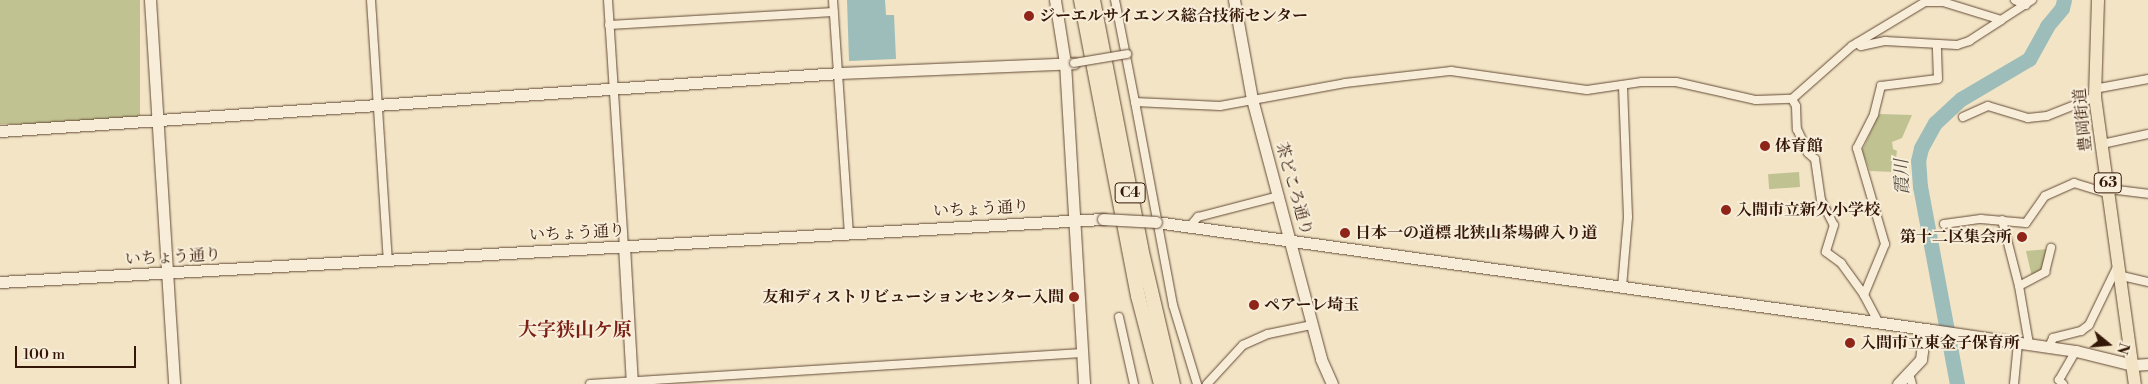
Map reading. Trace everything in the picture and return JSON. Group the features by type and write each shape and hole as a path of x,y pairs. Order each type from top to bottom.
{"highway":[{"name":"C4","path":"1080,0 1160,384"},
{"name":"C4","path":"1093,0 1141,248 1174,384"}],"main road":[{"name":"豊岡街道","path":"2098,0 2095,93 2136,384"}],"street":[{"path":"150,0 174,384"},
{"path":"371,0 388,261"},
{"path":"608,0 632,383"},
{"path":"833,0 849,233"},
{"path":"1054,0 1070,63 1075,220 1084,384"},
{"path":"1115,0 1127,54 1156,222 1173,305 1197,384"},
{"name":"茶どころ通り","path":"1234,0 1252,99 1292,241 1312,325 1332,384"},
{"path":"2015,0 2029,2"},
{"path":"1135,102 1220,106 1345,83 1451,71 1587,90 1623,85 1676,82 1756,100 1792,99 1857,43 1925,2 1943,1 2001,20"},
{"path":"1857,43 1964,44 2029,2"},
{"path":"610,25 834,12"},
{"path":"1864,295 1885,244 1857,148 1874,114 1881,86 1938,79 1937,44"},
{"path":"0,132 378,107 613,88 838,73 1070,63 1127,54"},
{"path":"1962,117 1988,106 2028,118 2046,116 2095,93 2148,79"},
{"path":"1622,287 1628,217 1623,85"},
{"path":"1792,99 1796,106 1797,129 1808,153 1815,159 1821,200 1834,225 1826,252 1841,263 1864,295 1879,323"},
{"path":"2102,144 2148,134"},
{"path":"1944,224 1981,219 2026,223 2045,196 2074,183 2109,192 2148,194"},
{"path":"1191,225 1198,217 1279,196"},
{"name":"いちょう通り","path":"0,282 167,274 1075,220 1156,222 1191,225 1292,241 1928,329 2076,351 2133,365 2148,364"},
{"path":"2002,220 2019,286 2023,343 2014,384"},
{"path":"2019,286 2045,272 2051,248"},
{"path":"2049,347 2053,338 2081,331 2088,325 2120,262"},
{"path":"2122,276 2148,282"},
{"path":"1119,317 1134,384"},
{"path":"1208,384 1243,345 1268,334 1312,325"},
{"path":"1898,384 1911,379 1923,355 1928,329"},
{"path":"2063,384 2059,380 2076,351"},
{"path":"590,384 632,383 1082,353"}],"green space":[{"path":"0,0 140,0 140,124 0,124"},
{"path":"1879,114 1912,115 1902,138 1892,142 1893,149 1897,151 1894,172 1870,171 1862,151"},
{"path":"1799,172 1800,187 1769,189 1768,174"},
{"path":"2048,249 2044,268 2032,277 2026,251"}],"water":[{"path":"847,0 885,0 886,15 894,15 896,59 849,61"}],"waterway":[{"name":"霞川","path":"1957,384 1920,187 1918,161 1921,148 1935,123 1961,99 2029,59 2047,26 2062,8 2064,0"}],"place":[{"name":"ジーエルサイエンス総合技術センター","path":"1029,16"},
{"name":"体育館","path":"1765,146"},
{"name":"入間市立新久小学校","path":"1726,210"},
{"name":"日本一の道標 北狭山茶場碑入り道","path":"1345,233"},
{"name":"第十二区集会所","path":"2022,237"},
{"name":"友和ディストリビューションセンター入間","path":"1074,297"},
{"name":"ペアーレ埼玉","path":"1254,305"},
{"name":"入間市立東金子保育所","path":"1850,343"}],"district":[{"name":"大字狭山ケ原","path":"575,331"}]}
